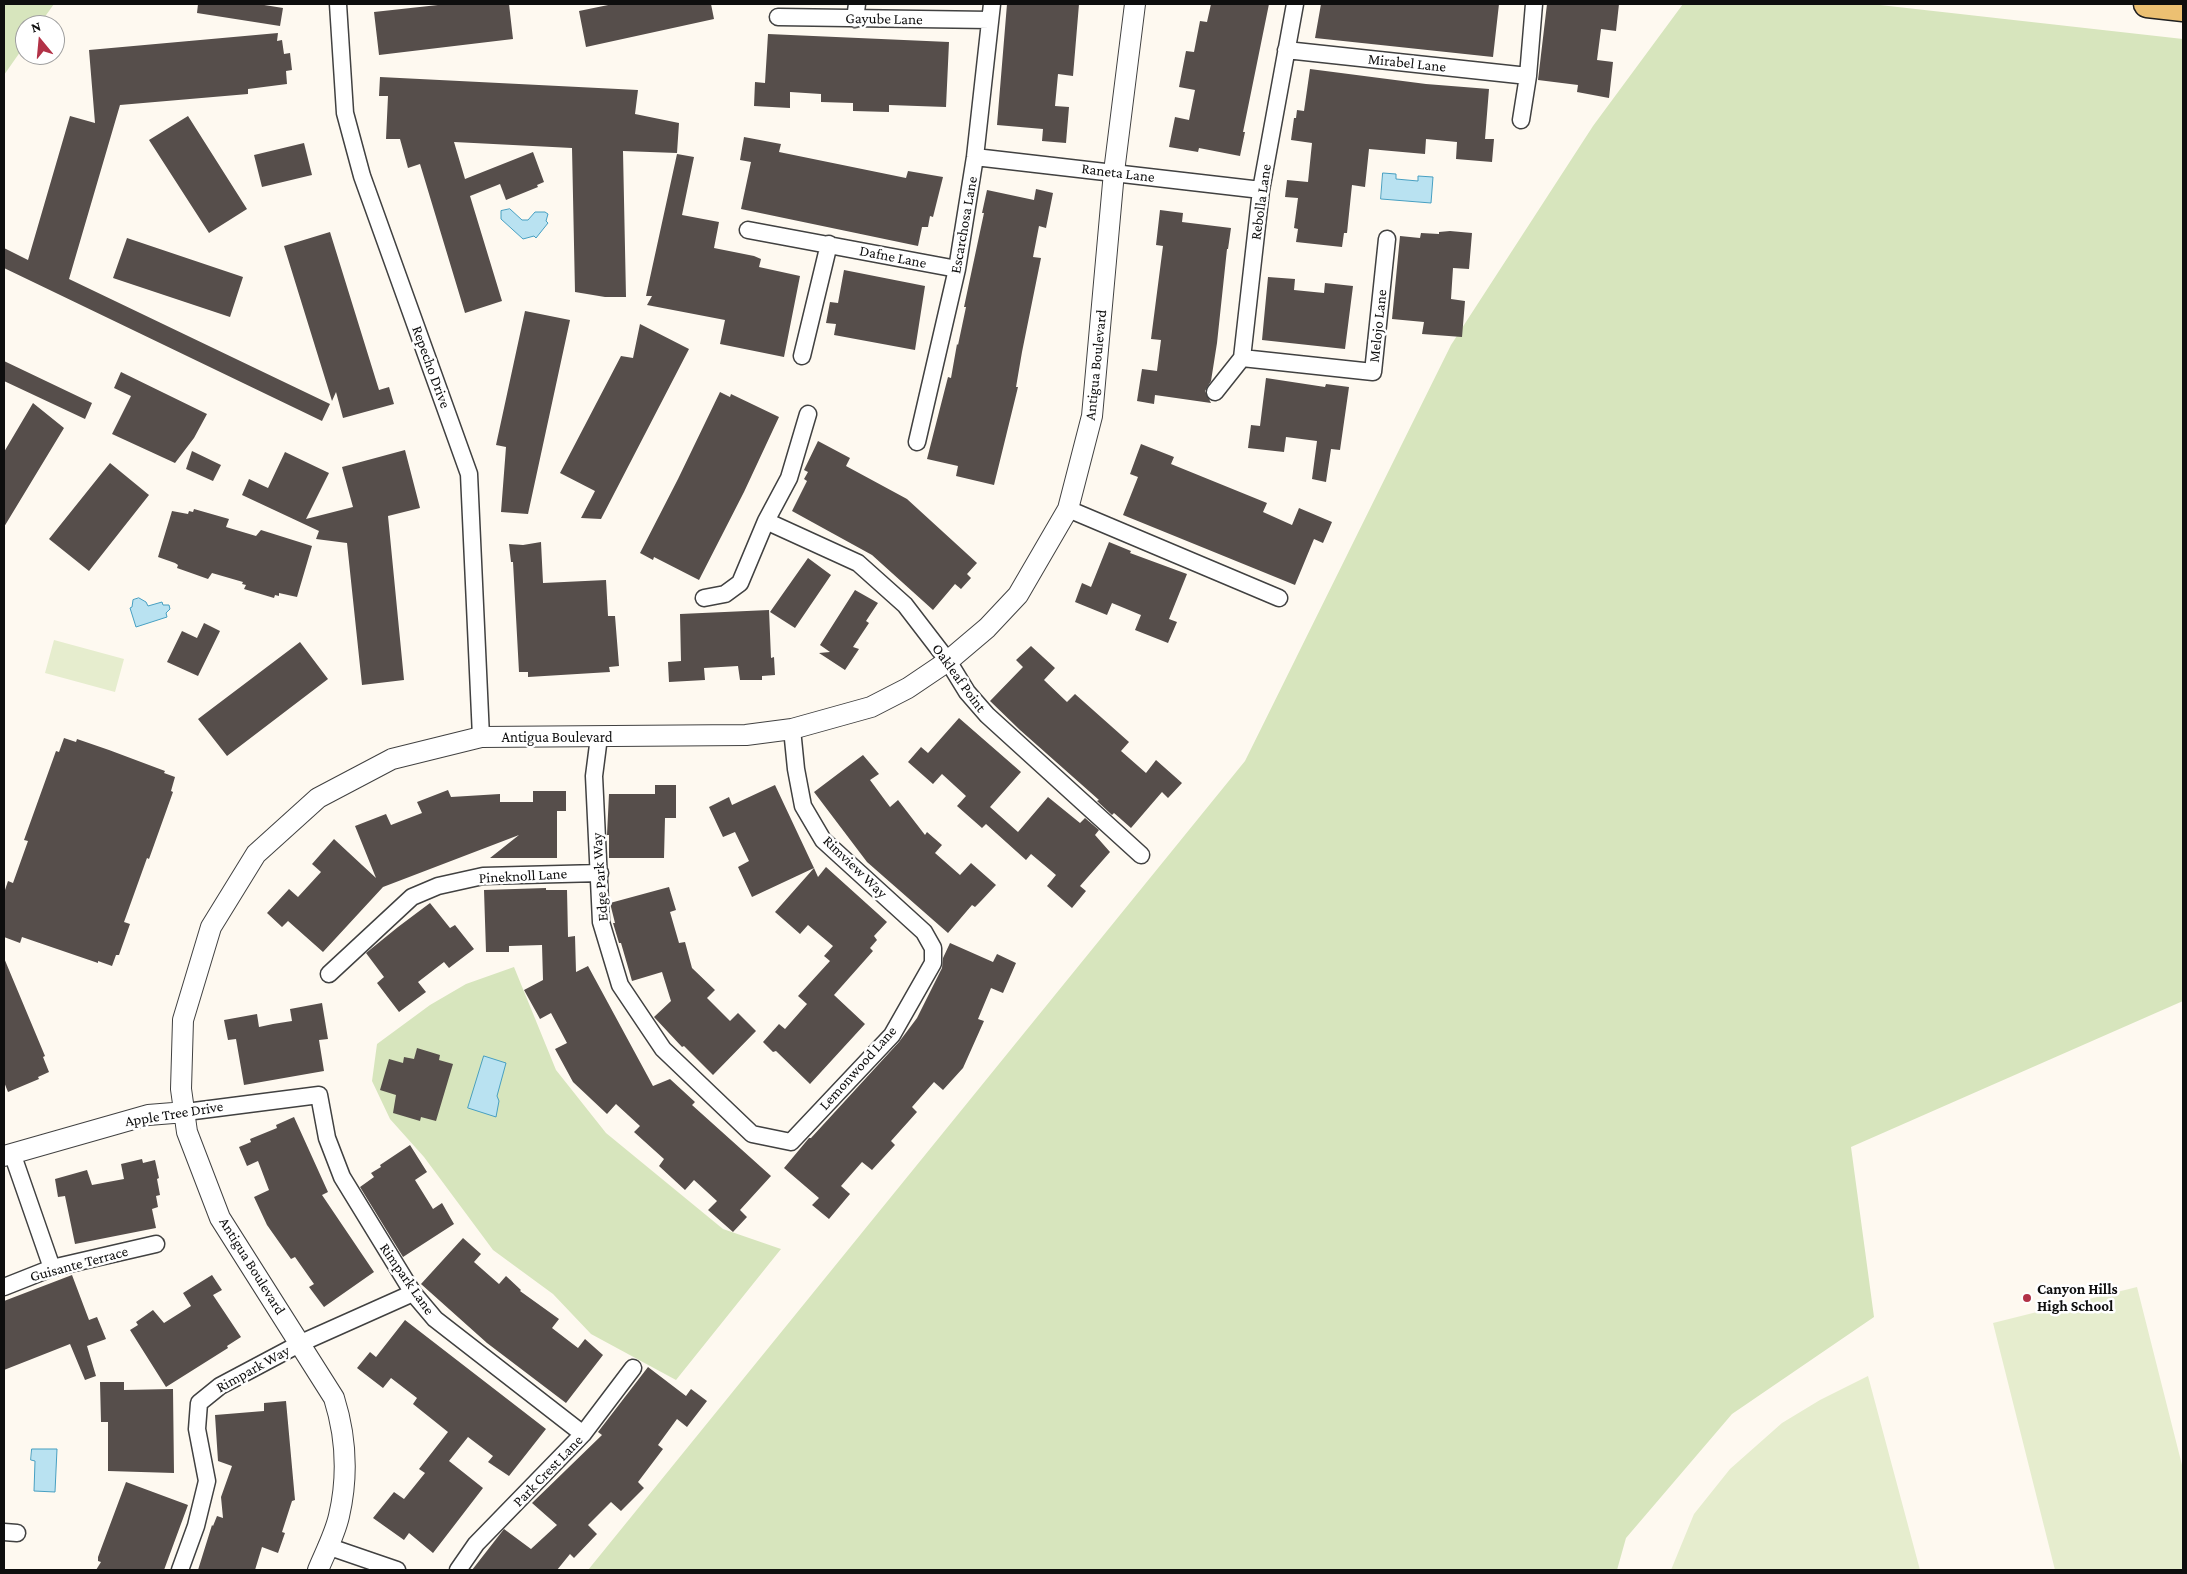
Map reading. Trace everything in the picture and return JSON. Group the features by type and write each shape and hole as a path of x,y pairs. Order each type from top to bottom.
{"main road":[{"path":"2147,4 2183,8"}],"street":[{"name":"Repecho Drive","path":"338,4 345,113 366,189 469,474 481,737"},
{"name":"Antigua Boulevard","path":"318,1570 339,1517 345,1471 343,1425 334,1398 301,1343 220,1218 187,1132 186,1112 181,1089 183,1020 211,927 256,854 318,798 392,759 481,737 746,736 792,730 871,707 908,688 948,661 987,628 1018,595 1068,509 1092,416 1114,172 1135,4"},
{"name":"Rebolla Lane","path":"1242,358 1261,190 1295,4"},
{"path":"1521,120 1528,76 1534,4"},
{"name":"Gayube Lane","path":"778,17 856,11 991,12"},
{"name":"Escarchosa Lane","path":"917,442 957,270 975,157 991,12"},
{"name":"Mirabel Lane","path":"1286,50 1528,76"},
{"name":"Raneta Lane","path":"975,157 1261,190"},
{"name":"Dafne Lane","path":"748,230 957,270"},
{"name":"Melojo Lane","path":"1242,358 1373,372 1387,239"},
{"path":"802,356 829,244"},
{"path":"1215,392 1242,358"},
{"path":"704,598 725,594 740,583 766,521 789,478 808,414"},
{"path":"1068,509 1279,598"},
{"name":"Oakleaf Point","path":"766,521 858,563 905,605 948,661 967,692 987,715 1141,855"},
{"name":"Rimview Way","path":"792,730 796,769 803,806 823,840 924,932 933,948 933,963"},
{"name":"Edge Park Way","path":"599,737 594,776 601,922 620,984 663,1049 752,1134 791,1142"},
{"name":"Pineknoll Lane","path":"329,974 412,898 438,886 483,876 600,873"},
{"name":"Lemonwood Lane","path":"791,1142 892,1035 933,963"},
{"name":"Apple Tree Drive","path":"8,1155 148,1115 319,1095"},
{"name":"Rimpark Lane","path":"319,1095 327,1138 342,1177 413,1293 435,1319 583,1434"},
{"path":"8,1155 52,1268"},
{"name":"Guisante Terrace","path":"4,1287 52,1268 156,1244"},
{"name":"Rimpark Way","path":"180,1570 196,1526 207,1481 197,1429 198,1403 220,1386 301,1343 413,1293"},
{"name":"Park Crest Lane","path":"458,1570 476,1544 583,1434 633,1368"},
{"path":"327,1546 397,1570"}],"green space":[{"path":"4,4 54,4 46,15 15,15 15,59 4,75"},
{"path":"1683,4 1871,4 2183,39 2183,1001 1851,1147 1874,1317 1732,1414 1626,1538 1617,1570 588,1570 1245,761 1451,345 1593,126"},
{"path":"54,640 124,659 115,692 45,673"},
{"path":"514,967 556,1070 606,1133 723,1229 781,1249 676,1380 591,1334 553,1294 493,1250 424,1157 390,1119 372,1081 377,1044 430,1005 466,984"},
{"path":"2137,1287 2183,1469 2183,1570 2055,1570 1993,1323"},
{"path":"1868,1376 1920,1570 1671,1570 1694,1514 1730,1469 1782,1423 1820,1400"}],"water":[{"path":"1383,173 1396,174 1396,179 1418,181 1418,176 1433,177 1431,203 1381,199"},
{"path":"510,209 522,220 528,220 535,212 545,212 548,214 546,221 548,223 536,238 534,236 523,239 501,219 501,211"},
{"path":"139,598 146,602 148,606 162,602 163,605 169,605 170,609 166,613 167,617 136,627 130,608 132,607 133,600"},
{"path":"484,1056 506,1063 497,1096 499,1101 496,1117 468,1108"},
{"path":"32,1449 57,1449 55,1492 34,1491 35,1461 31,1460"}],"building":[{"path":"198,4 258,4 283,8 280,26 197,13"},
{"path":"447,4 509,4 513,39 379,55 374,12"},
{"path":"613,4 711,4 714,19 586,47 579,11"},
{"path":"1007,4 1079,4 1073,76 1058,74 1055,106 1069,107 1066,143 1042,141 1043,129 997,125"},
{"path":"1211,4 1269,4 1243,132 1245,132 1240,156 1199,148 1198,152 1169,147 1175,117 1189,120 1195,90 1179,87 1186,51 1194,52 1200,21 1207,22"},
{"path":"1321,4 1499,4 1493,57 1315,38"},
{"path":"1547,4 1619,4 1616,31 1601,29 1597,60 1613,62 1609,98 1577,92 1578,85 1538,80"},
{"path":"278,33 277,41 282,40 284,54 290,53 292,70 286,71 287,84 248,89 248,94 120,105 69,279 330,404 322,421 4,268 4,248 28,260 70,116 95,123 89,50"},
{"path":"768,34 949,42 946,107 889,105 889,112 853,111 853,103 821,102 821,94 790,92 790,108 754,106 755,82 765,83"},
{"path":"1310,69 1426,84 1489,89 1485,139 1494,139 1492,162 1456,159 1457,142 1426,139 1425,154 1369,149 1365,187 1352,185 1347,233 1344,233 1342,247 1296,242 1298,229 1294,228 1298,198 1285,197 1287,180 1308,182 1312,143 1291,140 1297,110 1304,111"},
{"path":"380,77 638,90 635,114 679,123 677,153 623,151 626,297 605,297 575,292 572,148 454,142 465,179 533,152 544,182 537,185 538,187 506,200 500,184 470,196 502,301 465,313 420,164 408,168 400,139 386,139 388,96 379,96"},
{"path":"188,116 247,209 209,233 149,140"},
{"path":"744,137 781,144 779,152 906,178 908,171 943,177 933,217 930,216 928,227 922,227 918,246 741,209 751,162 740,160"},
{"path":"304,143 312,175 262,187 254,155"},
{"path":"677,154 694,157 682,215 719,222 714,248 754,256 761,259 759,267 800,276 784,357 720,344 725,320 647,305 652,296 646,296"},
{"path":"1036,189 1053,193 1046,228 1039,226 1033,257 1041,258 1022,352 1016,387 1018,387 994,485 956,476 958,466 927,459 948,377 951,378 987,190 1034,200"},
{"path":"1160,210 1183,213 1182,222 1231,228 1211,381 1205,391 1211,403 1155,395 1154,404 1137,401 1142,369 1157,371 1161,340 1151,339 1163,246 1156,245"},
{"path":"330,232 379,390 389,387 394,404 343,418 336,392 332,401 284,246"},
{"path":"1439,232 1472,233 1469,269 1453,268 1451,299 1465,301 1462,337 1422,334 1424,322 1392,319 1400,236 1420,238 1421,233 1439,234"},
{"path":"127,238 243,277 230,317 113,278"},
{"path":"844,270 925,286 915,350 834,335 836,324 826,323 830,302 838,303"},
{"path":"1268,277 1295,279 1294,290 1324,293 1325,283 1353,286 1345,349 1262,340"},
{"path":"525,311 570,320 528,514 501,512 506,447 496,445"},
{"path":"640,324 689,349 601,519 581,518 595,491 560,473 621,356 633,358"},
{"path":"4,361 92,403 85,419 4,381"},
{"path":"121,372 207,414 194,438 175,463 112,434 131,396 114,388"},
{"path":"1266,378 1325,387 1326,384 1349,387 1340,450 1331,449 1326,482 1312,479 1317,441 1286,437 1284,452 1248,448 1251,425 1260,426"},
{"path":"720,392 730,397 731,394 779,417 744,492 699,580 654,557 653,560 640,553"},
{"path":"33,403 64,428 4,527 4,452"},
{"path":"818,441 850,458 846,466 907,499 977,563 967,574 971,578 961,589 955,584 933,610 872,555 792,511 807,481 804,479 808,472 804,470"},
{"path":"1141,444 1174,457 1171,464 1267,503 1263,512 1292,525 1299,508 1332,522 1323,543 1314,539 1295,585 1123,515 1138,477 1130,474"},
{"path":"405,450 420,508 388,516 404,680 362,685 347,543 316,539 319,531 242,495 249,479 268,488 285,452 329,473 306,519 353,507 342,467"},
{"path":"192,451 221,465 213,481 186,469"},
{"path":"110,463 149,495 89,571 49,539"},
{"path":"194,509 229,519 226,527 256,536 261,530 312,546 297,597 279,593 279,596 275,595 274,598 244,589 246,585 242,584 243,582 212,573 208,579 177,568 178,565 175,563 158,557 172,511 188,514 189,511 193,512"},
{"path":"541,542 543,583 606,580 608,616 615,616 619,666 609,667 610,672 528,677 528,672 519,672 513,562 511,562 509,544 523,545"},
{"path":"1109,542 1131,551 1130,553 1187,574 1169,619 1177,622 1168,643 1135,630 1141,615 1112,603 1107,615 1075,602 1082,583 1091,587"},
{"path":"808,558 831,575 795,628 770,612"},
{"path":"855,590 878,603 866,621 869,623 853,647 859,649 845,670 819,653 830,652 820,645"},
{"path":"769,610 771,658 774,657 775,675 762,676 762,680 740,680 738,666 704,668 705,680 669,682 668,662 681,661 680,614"},
{"path":"204,623 220,631 198,676 167,662 182,631 197,638"},
{"path":"300,642 328,679 227,756 198,719"},
{"path":"1031,646 1055,668 1044,680 1067,702 1075,694 1129,742 1121,751 1146,773 1156,760 1182,783 1168,798 1162,792 1131,828 1114,813 1112,815 1097,801 1099,800 990,701 1023,667 1016,660"},
{"path":"959,718 1021,772 990,807 1018,832 1048,797 1080,823 1085,818 1099,830 1095,835 1110,852 1080,886 1086,891 1072,908 1047,886 1056,875 1031,854 1026,860 986,824 982,828 957,806 966,796 942,774 933,784 908,762 921,747 928,753"},
{"path":"64,738 76,742 77,739 109,750 165,771 164,773 175,777 171,791 173,792 124,922 130,924 119,955 116,955 112,966 22,937 20,943 4,937 4,893 8,881 13,883 28,841 24,840 56,751 59,752"},
{"path":"863,755 879,774 870,780 890,807 898,800 925,835 927,832 942,845 935,853 960,875 971,863 996,885 975,907 972,905 948,933 867,862 814,792"},
{"path":"655,785 676,785 676,818 665,818 664,858 609,858 609,835 607,835 609,794 655,794"},
{"path":"775,785 814,868 752,897 738,867 749,861 735,832 723,837 709,807 729,797 732,805"},
{"path":"448,790 451,797 500,794 500,802 533,802 533,791 566,791 566,811 557,811 557,858 490,858 519,835 383,887 323,952 288,921 282,927 267,913 289,889 298,897 321,872 312,864 334,839 376,878 355,826 386,814 391,825 422,813 417,802"},
{"path":"826,867 887,922 874,936 877,940 870,948 873,951 834,995 865,1024 810,1084 776,1051 773,1052 763,1042 779,1024 785,1029 807,1004 798,996 830,961 824,956 833,946 808,925 800,934 775,912 814,868 818,877"},
{"path":"669,887 676,910 670,912 679,943 685,942 692,968 715,990 707,998 730,1021 738,1013 756,1031 713,1075 684,1046 682,1047 654,1017 671,1001 662,972 632,981 613,923 615,923 610,903"},
{"path":"546,888 546,890 567,890 568,937 575,936 576,972 588,966 653,1086 670,1079 695,1102 692,1105 771,1176 740,1210 747,1217 733,1232 708,1210 717,1201 694,1180 685,1190 659,1166 664,1159 634,1132 640,1126 616,1104 607,1114 573,1082 555,1049 567,1043 551,1013 540,1019 524,990 543,980 542,945 509,946 509,952 486,952 484,890"},
{"path":"430,903 450,928 455,925 474,949 449,968 444,962 418,982 426,992 399,1012 377,983 384,977 366,953"},
{"path":"950,943 993,962 997,954 1016,963 1003,993 991,988 978,1019 984,1021 963,1068 943,1090 934,1082 912,1107 917,1112 891,1141 895,1145 872,1170 862,1162 841,1186 850,1194 829,1219 812,1205 819,1198 784,1168 809,1138 899,1042 917,1018 942,968 943,958"},
{"path":"4,958 45,1056 43,1057 49,1072 38,1077 39,1079 8,1092 4,1082"},
{"path":"322,1003 328,1039 319,1040 324,1071 244,1085 236,1039 228,1040 224,1020 257,1014 259,1027 292,1021 290,1009"},
{"path":"417,1048 440,1055 439,1060 453,1064 436,1121 421,1117 420,1121 393,1113 396,1095 380,1090 389,1059 403,1063 404,1057 414,1059"},
{"path":"294,1117 328,1192 322,1195 374,1272 324,1307 309,1287 314,1284 295,1257 291,1259 267,1225 254,1197 269,1190 258,1161 247,1166 239,1147 251,1142 250,1139 277,1128 276,1125"},
{"path":"410,1145 427,1172 415,1180 433,1209 442,1203 454,1224 403,1257 360,1187 374,1177 371,1173 381,1167 380,1165"},
{"path":"142,1159 143,1163 155,1160 159,1178 157,1179 160,1195 156,1196 158,1207 152,1209 156,1228 75,1244 65,1196 58,1197 55,1179 87,1170 92,1185 124,1179 121,1164"},
{"path":"463,1238 481,1254 474,1262 499,1284 506,1276 520,1291 559,1319 552,1328 578,1348 585,1339 603,1355 566,1403 487,1343 421,1284"},
{"path":"72,1275 89,1320 97,1317 106,1339 87,1346 96,1376 85,1380 70,1344 4,1370 4,1301"},
{"path":"212,1275 222,1290 213,1295 241,1337 227,1346 228,1348 166,1387 130,1330 138,1325 136,1322 153,1310 164,1323 191,1306 183,1293"},
{"path":"405,1320 546,1429 509,1476 488,1462 493,1456 468,1437 449,1461 483,1488 433,1553 409,1533 404,1540 373,1518 394,1492 404,1499 425,1473 419,1469 448,1432 413,1404 417,1398 391,1378 383,1388 357,1368 370,1352 376,1357"},
{"path":"648,1367 686,1396 691,1389 707,1401 687,1427 677,1419 658,1445 663,1449 638,1482 644,1488 621,1511 611,1502 588,1525 597,1534 574,1558 570,1554 557,1570 472,1570 504,1529 531,1549 557,1525 532,1503 602,1435 598,1432"},
{"path":"100,1382 124,1382 124,1390 173,1389 174,1473 108,1471 108,1422 101,1422"},
{"path":"286,1401 295,1500 292,1501 282,1532 285,1533 278,1553 262,1547 255,1570 198,1570 212,1525 217,1516 223,1518 221,1497 232,1466 218,1461 215,1415 264,1411 264,1403"},
{"path":"126,1482 188,1505 164,1570 96,1570 101,1562 98,1561 98,1557"}],"place":[{"name":"Canyon Hills High School","path":"2027,1298"}]}
